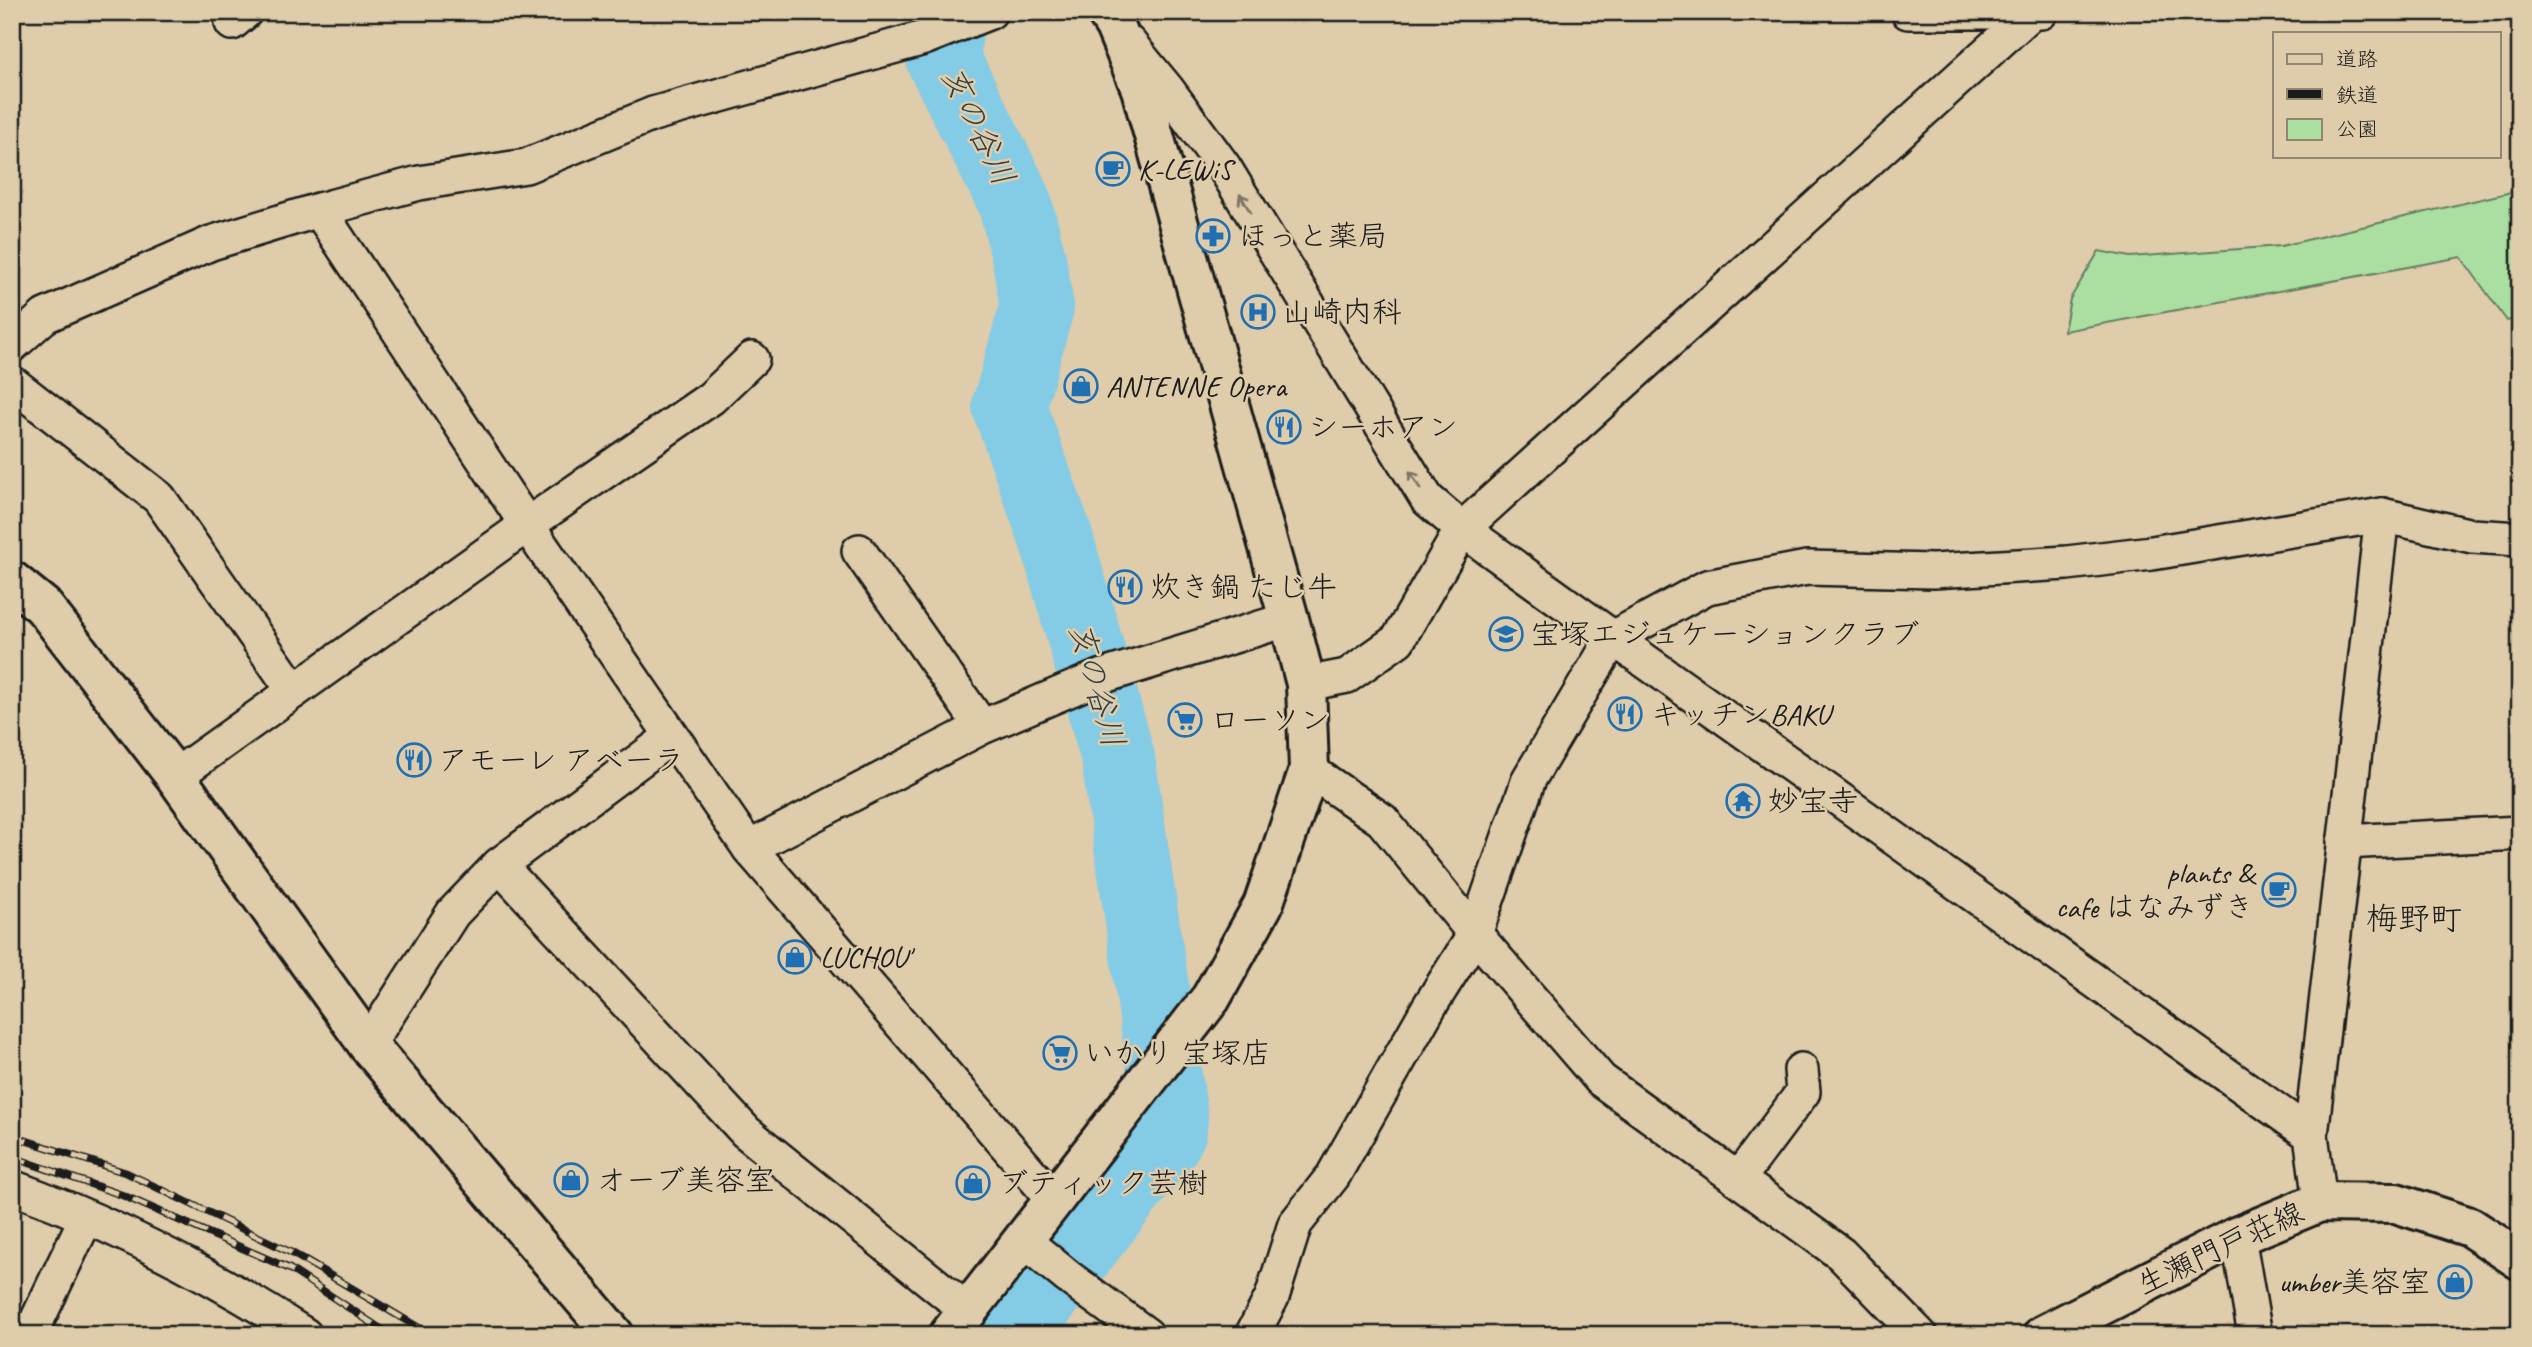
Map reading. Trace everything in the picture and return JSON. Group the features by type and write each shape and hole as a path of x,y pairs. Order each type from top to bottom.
{"street":[{"path":"12,345 45,316 211,243 319,210 419,184 526,166 653,114 924,38 990,12"},
{"path":"1908,12 2035,13"},
{"path":"1306,684 1347,676 1398,640 1462,529 2035,13"},
{"path":"1111,19 1224,167 1427,499 1462,529 1613,638 2311,1135"},
{"path":"499,866 746,1132 959,1323 1045,1258 1053,1199 1211,999 1263,905 1309,770 1306,684 1289,619 1141,89 1111,19"},
{"path":"319,210 527,525 749,848 1053,1199"},
{"path":"175,776 710,398 752,359"},
{"path":"12,383 159,498 294,691"},
{"path":"1252,1335 1272,1297 1295,1224 1333,1176 1429,1007 1475,934 1529,779 1613,638 1707,587 1807,568 1933,571 2067,563 2152,553 2382,514 2472,536 2520,539"},
{"path":"2320,1202 2311,1135 2382,514"},
{"path":"859,551 982,727"},
{"path":"12,581 43,606 175,776 368,1045 614,1335"},
{"path":"749,848 982,727 1097,678 1289,619"},
{"path":"368,1045 453,913 499,866 671,737"},
{"path":"1309,770 1382,820 1475,934 1601,1080 1841,1254 1920,1335"},
{"path":"2344,842 2520,833"},
{"path":"1738,1179 1803,1092 1801,1070"},
{"path":"12,1187 53,1202 177,1261 265,1309 305,1335"},
{"name":"生瀬門戸荘線","path":"2043,1335 2238,1236 2320,1202 2396,1203 2470,1227 2520,1260"},
{"path":"26,1335 31,1333 86,1218"},
{"path":"2238,1236 2255,1335"},
{"path":"1045,1258 1147,1335"}],"green space":[{"path":"2520,190 2520,318 2507,321 2461,257 2064,331 2070,299 2099,251 2130,257 2281,246"}],"waterway":[{"name":"亥の谷川","path":"948,12 943,59 1014,200 1029,259 1037,307 1009,406 1056,538 1118,758 1171,1117 1170,1130 1164,1141 1012,1335"}],"railway":[{"path":"12,1136 127,1173 292,1253 431,1335"},
{"path":"12,1157 122,1195 290,1269 390,1335"}],"place":[{"name":"K-LEWiS","path":"1113,169"},
{"name":"ほっと薬局","path":"1213,236"},
{"name":"山崎内科","path":"1258,312"},
{"name":"ANTENNE Opera","path":"1081,386"},
{"name":"シーホアン","path":"1284,427"},
{"name":"炊き鍋 たじ牛","path":"1125,587"},
{"name":"宝塚エジュケーションクラブ","path":"1506,634"},
{"name":"キッチンBAKU","path":"1625,714"},
{"name":"ローソン","path":"1185,720"},
{"name":"アモーレ アベーラ","path":"414,760"},
{"name":"妙宝寺","path":"1743,801"},
{"name":"plants & cafe はなみずき","path":"2279,890"},
{"name":"LUCHOU'","path":"795,957"},
{"name":"いかり 宝塚店","path":"1060,1053"},
{"name":"オーブ美容室","path":"571,1180"},
{"name":"ブティック芸樹","path":"973,1183"},
{"name":"umber美容室","path":"2455,1282"}],"district":[{"name":"梅野町","path":"2414,918"}]}
